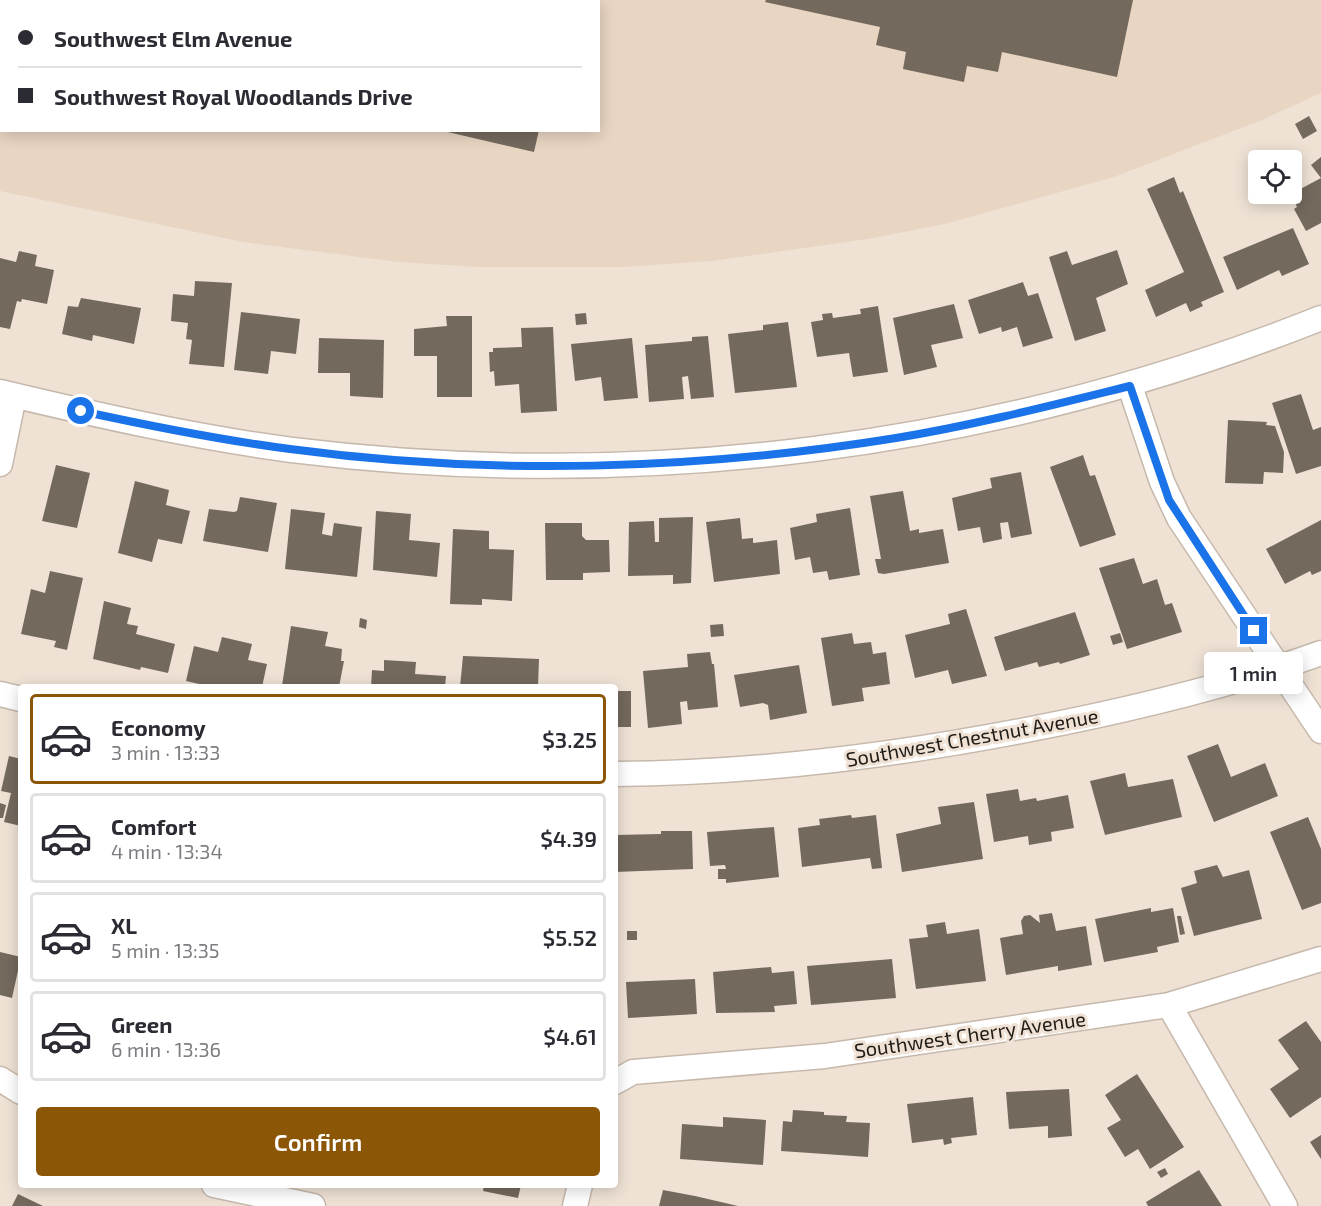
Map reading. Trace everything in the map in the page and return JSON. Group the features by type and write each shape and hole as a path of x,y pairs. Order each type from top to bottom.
{"street":[{"path":"0,464 7,394 125,420 292,450 448,463 607,465 687,462 897,438 1002,418 1130,386 1261,342 1321,318"},
{"path":"1130,386 1162,482 1174,509 1321,731"},
{"name":"Southwest Chestnut Avenue","path":"618,774 678,774 791,766 936,747 1111,714 1279,668 1321,653"},
{"path":"0,694 18,698"},
{"name":"Southwest Cherry Avenue","path":"618,1080 633,1072 825,1056 1169,1005 1321,959"},
{"path":"1169,1005 1285,1206"},
{"path":"0,1079 18,1090"},
{"path":"246,1188 279,1191 313,1206"},
{"path":"575,1206 579,1188"}],"shaded area":[{"path":"600,0 1321,0 1321,93 1262,120 1114,177 945,224 868,239 712,261 622,267 477,267 398,262 243,242 0,191 0,132 600,132"}],"building":[{"path":"766,0 1133,0 1117,77 1002,52 998,72 967,66 964,82 903,69 906,52 876,45 880,27 765,2"},
{"path":"1309,116 1317,131 1303,139 1295,124"},
{"path":"448,132 539,132 534,152"},
{"path":"1321,157 1321,178 1311,165"},
{"path":"1174,177 1180,193 1183,191 1224,292 1201,302 1203,306 1190,312 1186,303 1156,317 1145,290 1184,272 1147,189"},
{"path":"1321,178 1321,223 1306,231 1294,209 1297,207 1296,204 1302,204 1302,188"},
{"path":"1293,228 1309,264 1282,276 1279,270 1237,290 1223,257"},
{"path":"1117,250 1128,284 1096,298 1106,331 1075,341 1049,257 1067,251 1072,265"},
{"path":"19,251 37,255 35,266 54,270 47,304 22,299 21,302 17,301 10,329 0,327 0,258 16,262"},
{"path":"195,281 232,283 224,367 189,364 192,340 186,339 188,323 171,321 173,294 194,296"},
{"path":"1023,282 1028,296 1038,293 1053,338 1023,347 1017,327 1002,332 1001,327 979,334 968,300"},
{"path":"81,298 141,308 134,344 93,335 92,341 62,334 68,306 78,307"},
{"path":"954,304 963,338 931,345 937,367 904,375 893,318"},
{"path":"878,306 888,372 853,377 849,353 817,357 811,322 823,320 822,314 832,313 833,318 861,314 860,309"},
{"path":"241,312 300,319 296,354 271,351 268,374 234,370"},
{"path":"586,313 587,324 576,325 575,314"},
{"path":"446,316 472,316 472,397 437,397 437,356 414,356 414,329 447,326"},
{"path":"788,322 797,387 735,393 728,334 763,330 763,325"},
{"path":"553,327 557,411 521,413 519,384 495,386 494,371 490,372 489,352 493,352 493,348 522,347 521,328"},
{"path":"708,336 714,397 691,399 688,376 682,377 684,399 649,402 645,345 692,341 692,337"},
{"path":"319,338 384,340 383,398 350,396 350,373 318,373"},
{"path":"632,338 638,398 604,401 601,377 575,381 571,344"},
{"path":"1301,394 1313,430 1321,427 1321,466 1296,474 1272,403"},
{"path":"1228,420 1267,422 1266,425 1275,426 1284,452 1283,473 1264,472 1263,484 1225,483"},
{"path":"1083,455 1090,476 1095,475 1116,535 1080,547 1050,467"},
{"path":"56,465 90,473 77,528 42,521"},
{"path":"1021,472 1032,534 1011,538 1008,522 1000,523 1002,539 983,543 980,527 958,531 952,498 992,488 990,478"},
{"path":"135,481 169,490 166,505 190,511 182,544 158,539 152,562 118,553"},
{"path":"903,491 910,531 919,529 919,533 943,529 949,563 884,574 878,573 875,559 881,559 870,496"},
{"path":"240,497 277,503 268,552 203,541 209,509 237,511"},
{"path":"850,508 860,575 829,580 827,571 813,573 810,557 795,560 790,528 817,522 816,514"},
{"path":"291,509 325,513 322,534 332,536 334,523 362,527 357,577 285,569"},
{"path":"376,511 411,514 409,540 440,543 437,577 373,570"},
{"path":"693,517 691,583 673,584 673,575 628,576 629,522 654,521 655,542 659,542 659,518"},
{"path":"740,518 742,539 753,538 753,543 777,540 780,574 714,582 706,522"},
{"path":"1321,520 1321,571 1312,575 1310,571 1285,584 1266,549"},
{"path":"545,523 582,523 582,536 586,540 609,540 610,572 583,573 583,580 546,580"},
{"path":"453,529 489,531 489,549 514,550 512,601 482,599 482,605 450,604"},
{"path":"1134,558 1143,584 1157,579 1165,605 1172,603 1182,632 1127,649 1099,568"},
{"path":"50,571 83,578 67,650 54,647 56,641 21,634 31,589 45,593"},
{"path":"104,601 131,608 127,624 138,626 136,634 175,644 168,673 141,667 140,670 93,659"},
{"path":"966,609 987,676 952,684 948,670 915,678 905,635 950,624 948,614"},
{"path":"1075,612 1090,655 1060,664 1059,662 1039,667 1037,662 1005,671 994,637"},
{"path":"360,618 367,620 366,629 359,627"},
{"path":"723,624 724,636 711,637 710,625"},
{"path":"291,626 328,632 325,646 342,649 341,661 344,661 340,684 282,684"},
{"path":"852,633 854,644 871,642 873,654 886,652 890,684 862,688 864,701 832,706 821,638"},
{"path":"1120,633 1123,642 1113,645 1110,636"},
{"path":"222,637 252,644 248,660 267,664 263,684 200,684 186,681 194,646 218,652"},
{"path":"710,652 712,664 714,664 718,707 688,710 687,701 680,702 682,724 648,728 643,671 688,667 687,654"},
{"path":"463,656 539,659 538,684 460,684"},
{"path":"384,660 416,662 415,674 446,676 445,684 371,684 372,670 384,671"},
{"path":"799,665 807,713 770,720 768,705 763,703 740,707 734,675"},
{"path":"618,691 631,691 631,727 618,727"},
{"path":"1218,744 1231,777 1265,763 1278,796 1214,822 1187,756"},
{"path":"9,756 18,758 18,825 4,822 11,793 1,791"},
{"path":"1125,773 1128,787 1173,779 1182,817 1105,835 1090,781"},
{"path":"1018,789 1020,801 1036,798 1037,801 1068,795 1074,828 1051,832 1052,841 1029,845 1028,836 994,842 986,794"},
{"path":"974,802 983,859 902,872 896,834 941,824 938,807"},
{"path":"0,803 6,805 3,818 0,818"},
{"path":"851,815 852,818 876,815 882,868 872,869 870,858 802,867 798,828 820,825 819,819"},
{"path":"1308,817 1321,849 1321,903 1302,910 1270,832"},
{"path":"774,827 779,877 726,883 726,879 718,879 718,869 726,869 725,865 710,866 707,832"},
{"path":"661,831 692,831 693,869 618,872 618,835 661,834"},
{"path":"1217,865 1223,877 1249,870 1262,919 1194,936 1181,888 1197,883 1194,871"},
{"path":"1151,908 1151,912 1173,908 1179,942 1157,947 1158,952 1104,962 1095,919"},
{"path":"1052,913 1056,931 1086,926 1092,965 1058,971 1058,966 1006,975 1000,938 1023,934 1021,921 1024,916 1030,915 1040,923 1039,915"},
{"path":"1177,916 1181,916 1185,934 1180,935"},
{"path":"945,922 947,934 979,929 986,981 916,989 909,939 928,937 926,925"},
{"path":"627,931 637,931 637,940 627,940"},
{"path":"0,952 18,956 18,971 12,998 0,995"},
{"path":"892,959 896,998 811,1005 807,966"},
{"path":"771,967 772,973 794,971 797,1004 774,1006 775,1012 716,1013 713,972"},
{"path":"695,979 697,1014 628,1018 626,982"},
{"path":"1306,1021 1321,1042 1321,1097 1290,1118 1270,1089 1299,1069 1278,1040"},
{"path":"1137,1074 1184,1147 1150,1169 1138,1149 1125,1157 1107,1128 1121,1120 1105,1095"},
{"path":"1069,1089 1072,1136 1048,1138 1048,1126 1009,1129 1006,1092"},
{"path":"973,1097 977,1135 951,1138 952,1143 944,1145 943,1139 912,1143 907,1104"},
{"path":"793,1110 824,1112 824,1115 847,1116 846,1122 870,1123 868,1157 781,1151 783,1121 792,1122"},
{"path":"723,1117 766,1120 763,1165 680,1159 682,1124 723,1127"},
{"path":"1321,1135 1321,1159 1310,1142"},
{"path":"1165,1168 1168,1174 1161,1178 1157,1172"},
{"path":"1199,1170 1222,1206 1148,1206 1146,1202"},
{"path":"484,1188 520,1188 518,1198 483,1191"},
{"path":"663,1190 695,1196 738,1206 659,1206"},
{"path":"18,1194 43,1206 12,1206"}],"route":[{"path":"81,411 292,450 448,463 607,465 687,462 817,449 897,438 1002,418 1130,386 1169,500 1254,631"}]}
